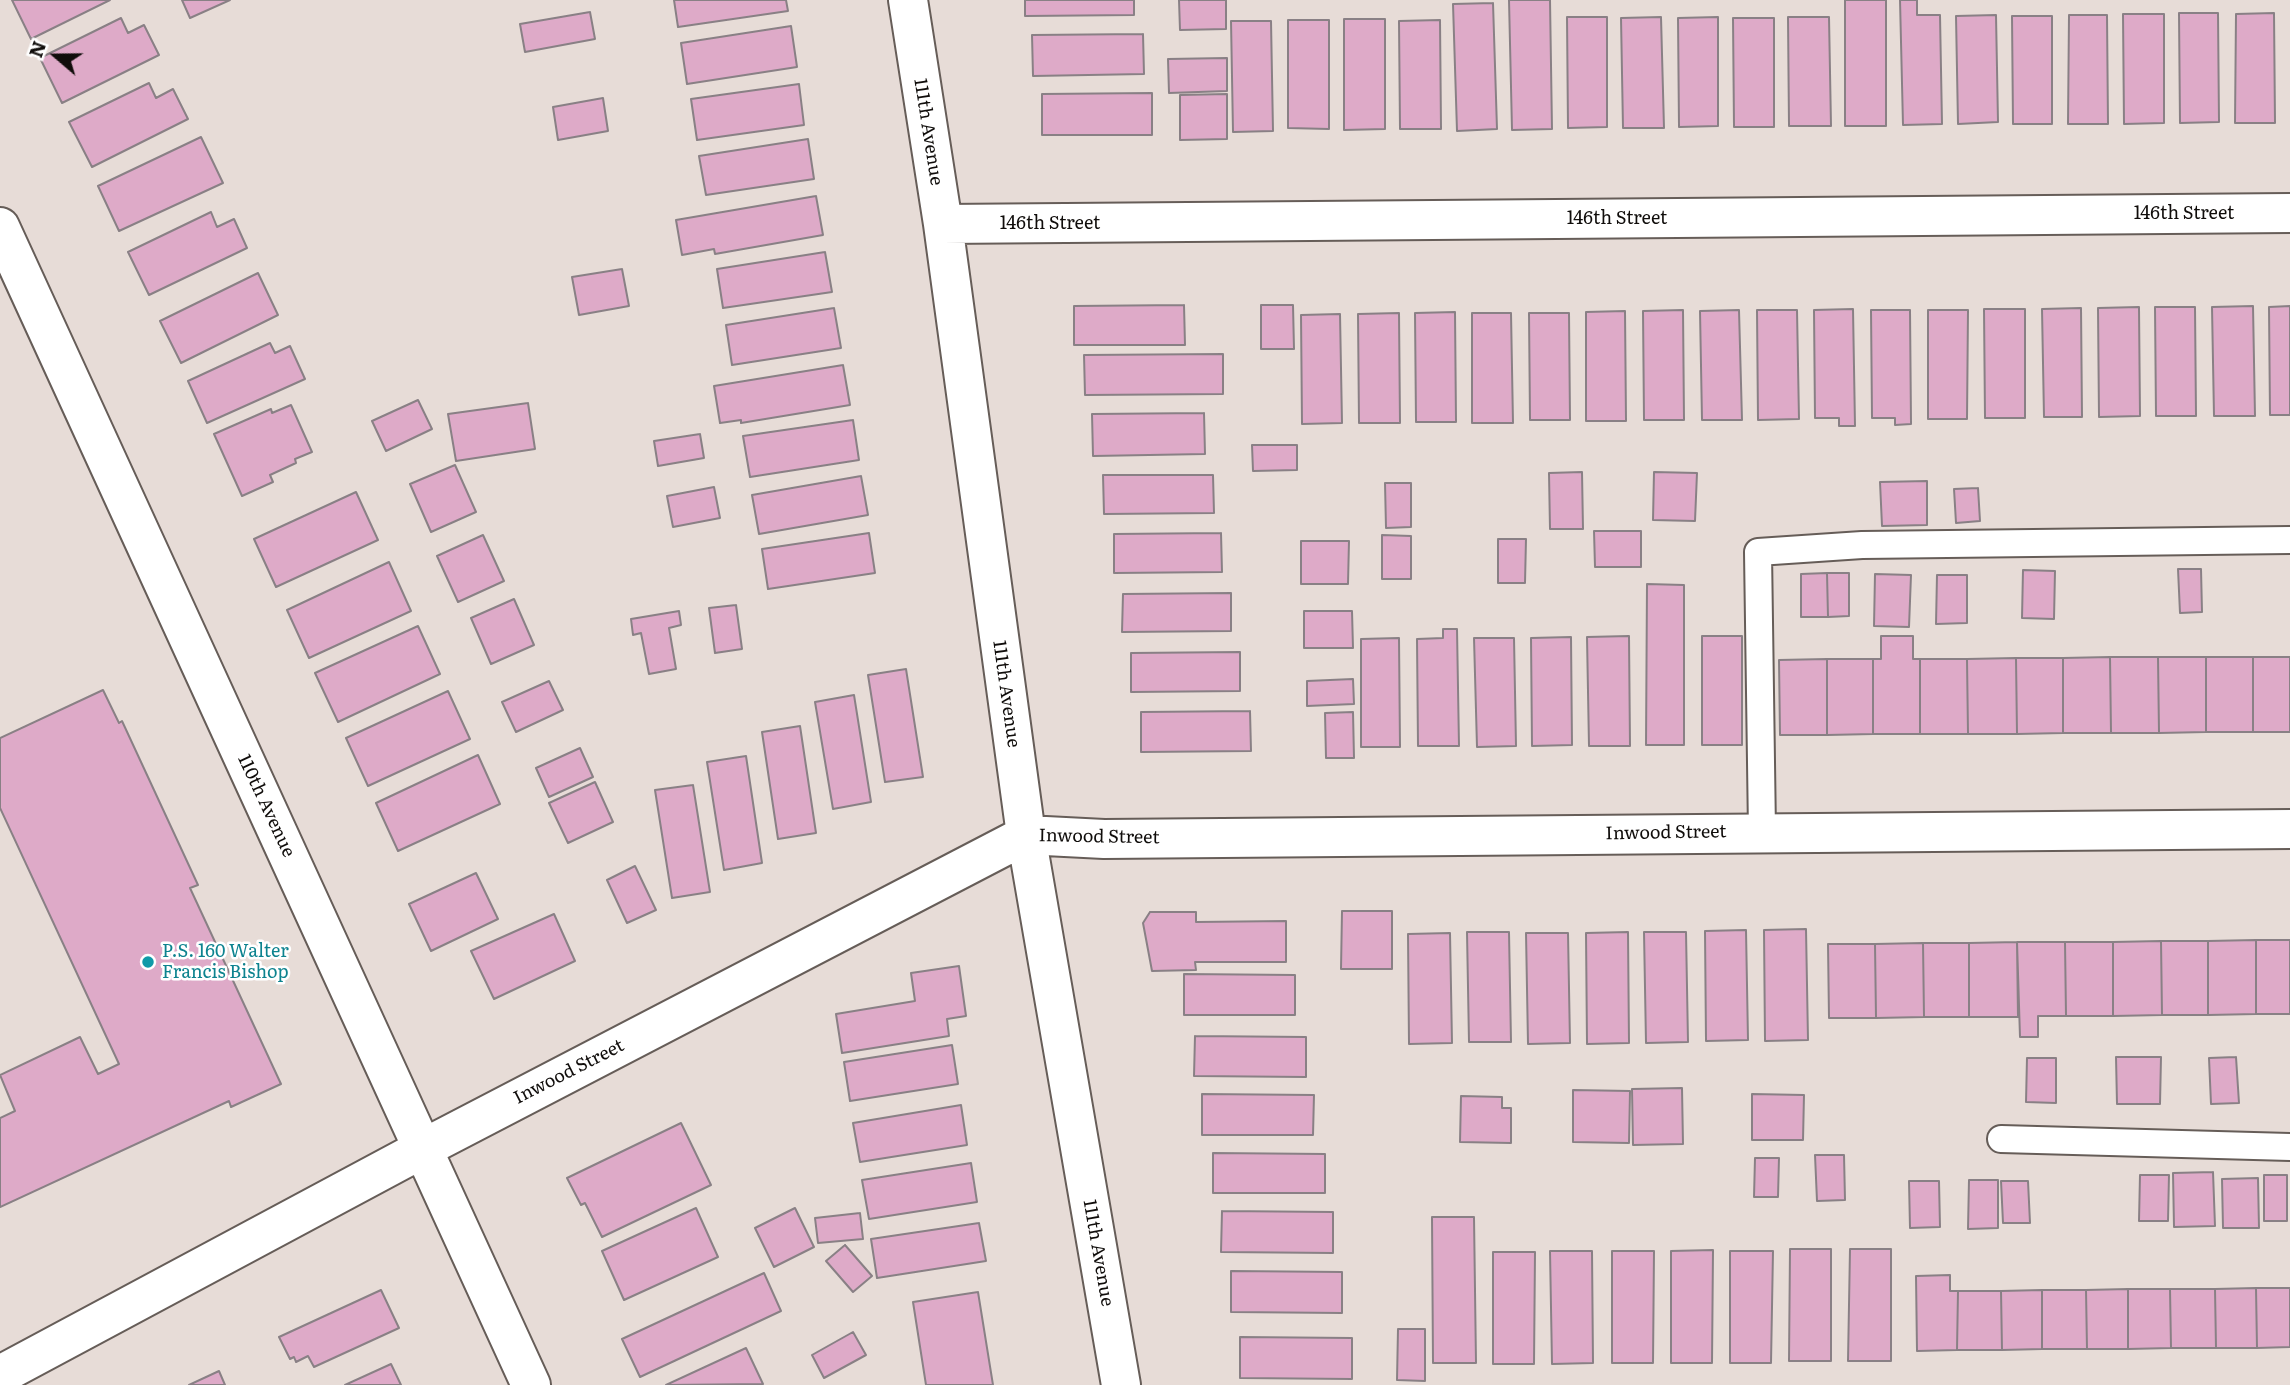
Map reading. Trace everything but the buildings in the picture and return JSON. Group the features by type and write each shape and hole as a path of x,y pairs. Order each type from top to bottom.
{"street":[{"name":"111th Avenue","path":"908,0 943,224 1026,835 1121,1385"},
{"name":"146th Street","path":"943,224 2290,214"},
{"name":"110th Avenue","path":"0,228 531,1385"},
{"name":"Inwood Street","path":"0,1375 424,1148 1026,835 1118,839 2290,830"}],"lane":[{"path":"1762,832 1758,552 1862,545 2290,540"},
{"path":"2001,1139 2290,1147"}],"place":[{"name":"P.S. 160 Walter Francis Bishop","path":"148,962"}]}
